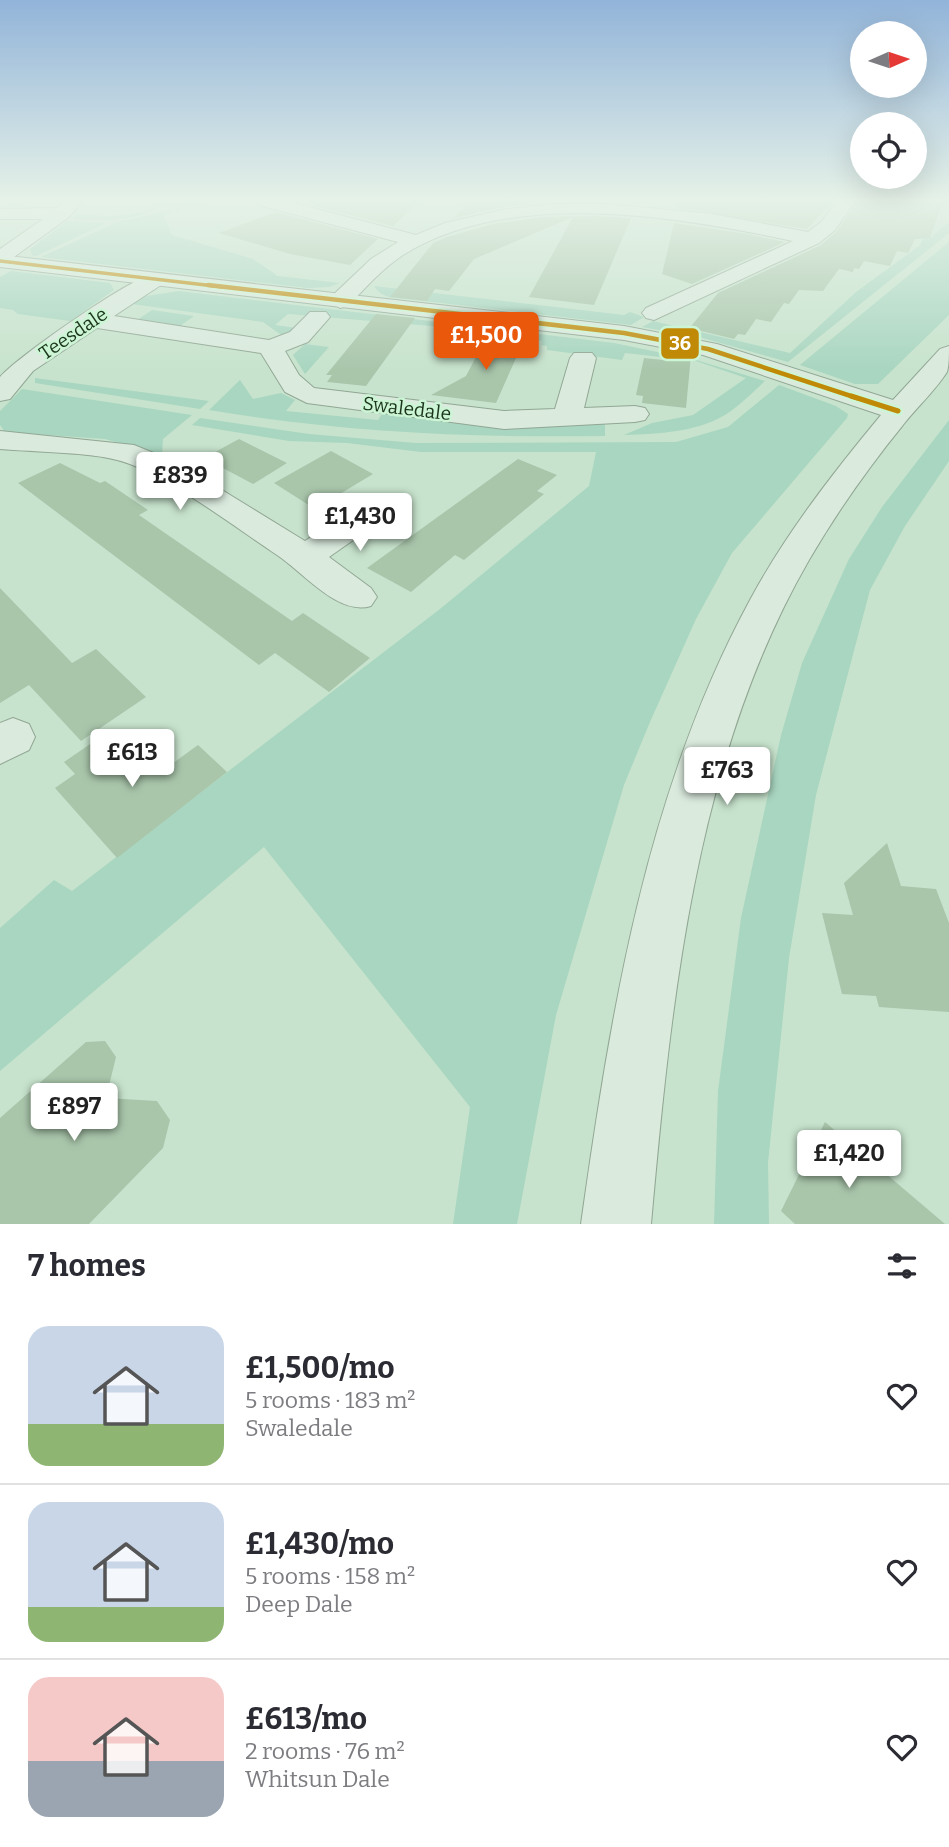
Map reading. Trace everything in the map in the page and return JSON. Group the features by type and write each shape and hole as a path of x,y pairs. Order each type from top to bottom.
{"street":[{"path":"340,301 390,255"},
{"path":"653,303 679,301 777,255"},
{"path":"0,259 153,280 624,333 708,349 898,411"},
{"name":"Teesdale","path":"0,393 12,365 153,280"},
{"path":"90,320 247,342 271,348 299,337 318,317"},
{"name":"Swaledale","path":"271,348 288,380 297,390 307,395 503,420 635,414"},
{"path":"616,1224 640,1025 676,859 709,742 750,638 813,524 898,411 949,354"},
{"path":"567,418 583,358"},
{"path":"0,440 122,451 167,470 305,557 358,597"},
{"path":"305,557 383,504"}],"green space":[{"path":"240,255 253,259 278,276 340,283 329,287 308,288 41,257"},
{"path":"907,255 921,255 788,362 699,337 642,327 653,321 790,353 856,292"},
{"path":"933,255 949,255 949,315 878,384 855,384 800,365"},
{"path":"11,271 110,283 114,290 70,321 18,314 13,310 0,308 0,277"},
{"path":"374,286 624,315 630,312 644,317 631,325 397,298 384,295"},
{"path":"179,291 614,343 696,360 765,381 731,411 694,428 666,433 624,435 652,423 693,415 746,378 696,361 625,353 622,360 547,350 547,346 541,345 542,341 490,335 491,331 288,314 275,325 296,328 284,337 263,322 132,304 146,296"},
{"path":"152,310 194,316 180,326 137,320"},
{"path":"305,344 329,347 305,374 293,355"},
{"path":"35,378 209,401 200,409 35,383"},
{"path":"240,380 253,399 281,393 295,400 286,411 378,420 383,412 508,428 605,424 605,436 406,432 308,424 209,410"},
{"path":"779,385 836,406 848,414 847,418 732,553 696,619 624,785 556,1015 517,1224 453,1224 470,1107 264,847 0,1071 0,928 54,880 72,891 440,609 589,486 596,452 421,452 347,443 289,441 192,425 200,418 309,434 416,443 676,442 728,427"},
{"path":"22,389 192,415 163,439 162,455 105,439 5,432 0,425 0,411"},
{"path":"949,420 949,461 905,526 870,590 816,795 789,958 768,1163 769,1224 714,1224 718,1091 741,918 781,735 802,663 849,559 882,507"}],"building":[{"path":"296,255 361,255 350,265"},
{"path":"423,255 483,255 474,259 449,291 435,289 427,301 390,297"},
{"path":"552,255 615,255 594,305 529,297"},
{"path":"666,255 756,255 692,284 662,274"},
{"path":"799,255 895,255 890,266 864,261 859,269 854,268 853,272 839,269 823,291 799,290 789,304 784,303 771,322 756,319 745,335 738,334 734,339 693,329 692,337 684,335 718,293"},
{"path":"376,314 415,318 366,386 327,382 332,375 326,375"},
{"path":"487,336 524,340 496,403 431,395 466,376"},
{"path":"670,351 691,355 686,408 642,403 643,396 636,395 644,358 663,360"},
{"path":"239,439 287,463 253,484 204,458"},
{"path":"331,451 373,474 315,509 274,483"},
{"path":"518,459 557,475 537,491 544,494 464,560 455,555 411,592 367,568"},
{"path":"60,463 100,483 105,481 148,510 139,515 292,621 303,613 370,658 329,692 275,653 259,665 18,483"},
{"path":"0,588 72,663 96,649 146,697 81,741 29,685 0,703"},
{"path":"112,729 158,774 198,745 227,772 117,858 55,788 75,774 64,762"},
{"path":"887,843 901,886 936,889 949,923 949,1012 879,1007 876,996 842,994 822,913 853,915 844,883"},
{"path":"105,1041 116,1057 106,1098 157,1101 170,1120 163,1148 89,1224 0,1224 0,1118 86,1042"},
{"path":"825,1122 945,1224 795,1224 781,1211"}],"transit line":[{"name":"36","path":"0,261 624,333 708,349 898,411"}]}
